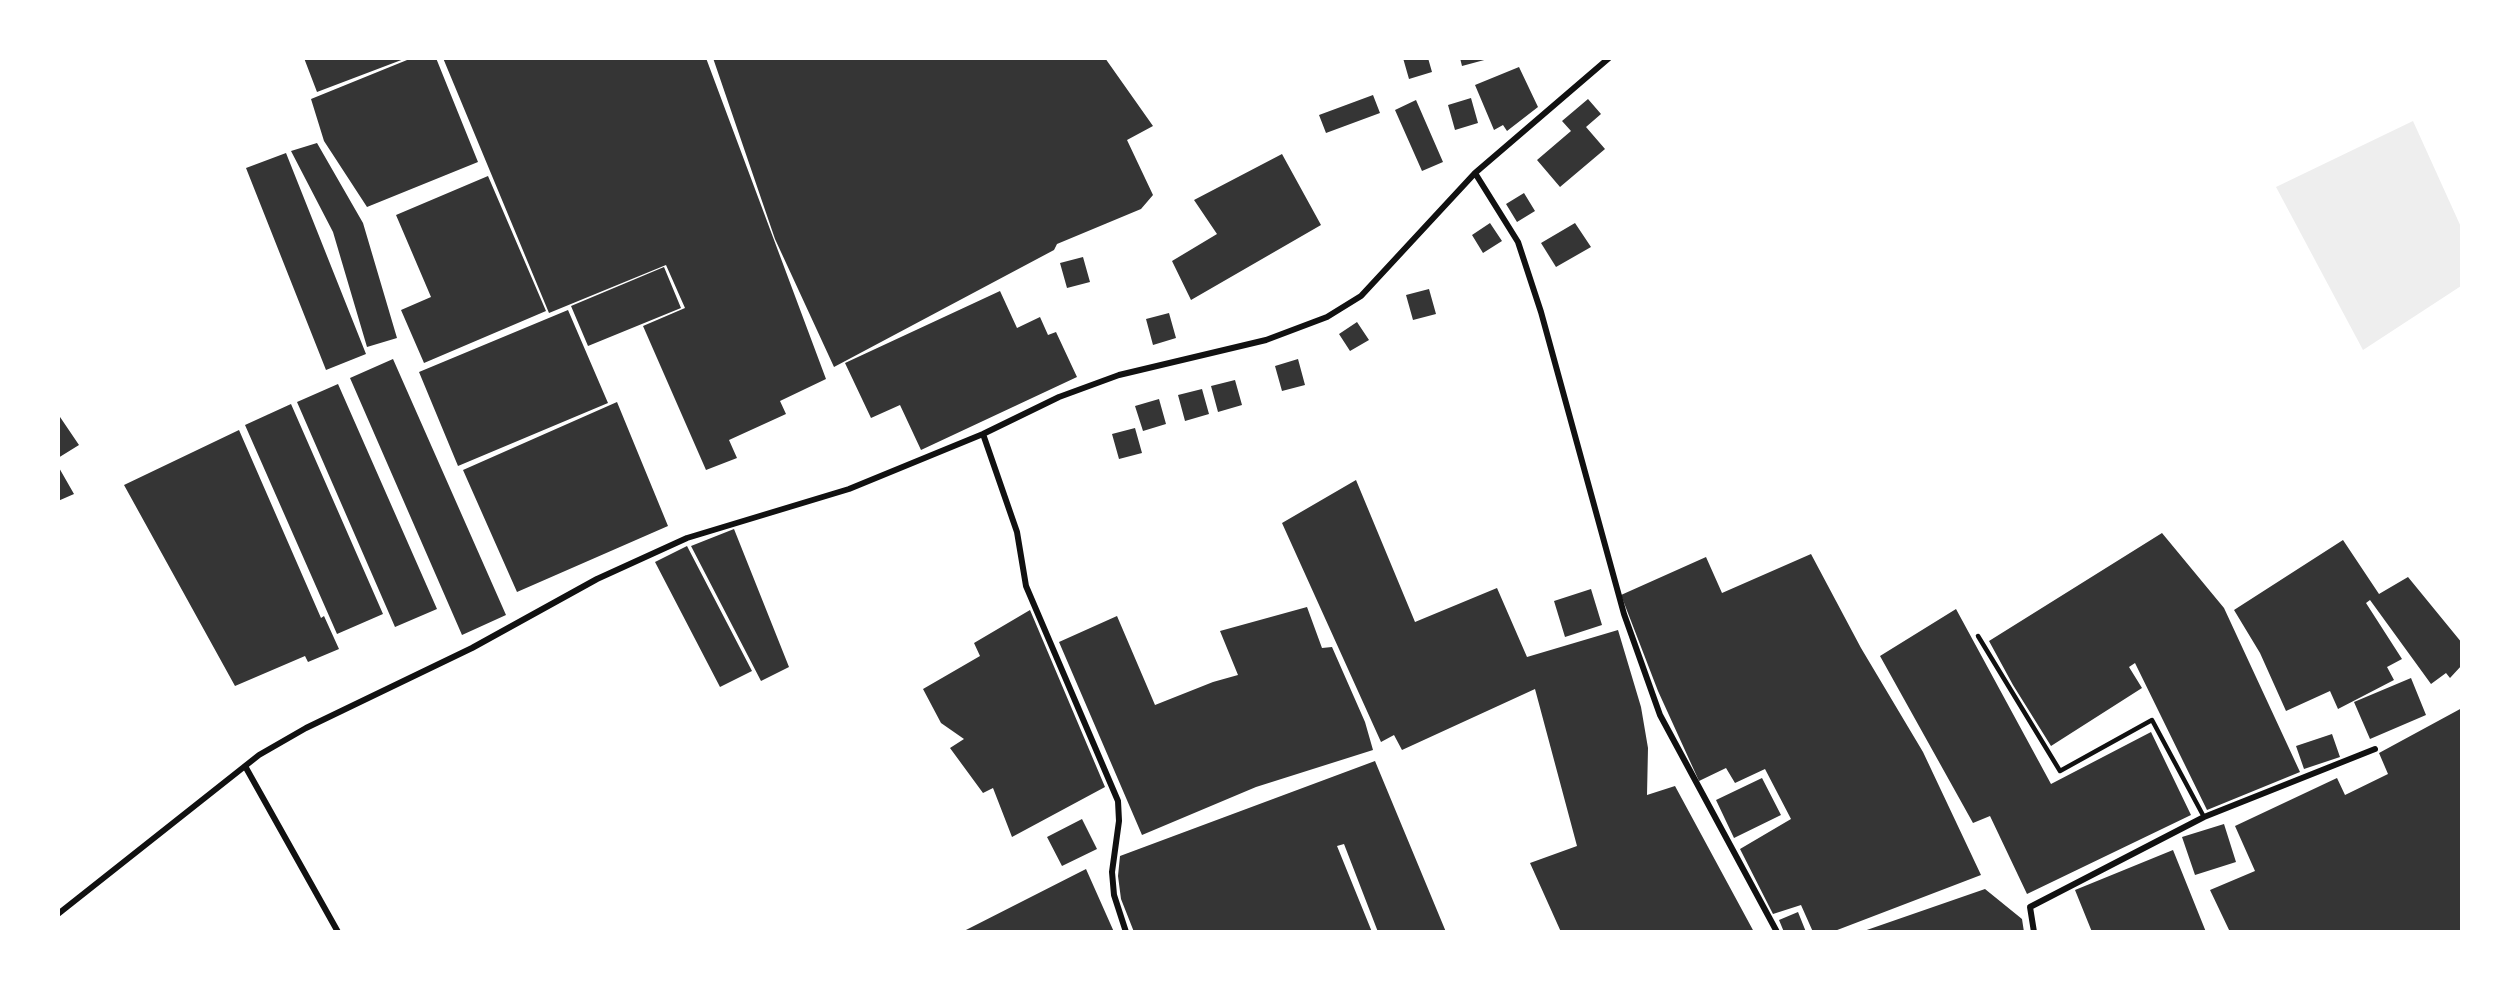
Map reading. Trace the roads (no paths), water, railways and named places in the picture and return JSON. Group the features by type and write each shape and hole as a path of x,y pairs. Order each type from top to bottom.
{"street":[{"path":"58,914 259,755 306,728 472,648 607,574 687,538 849,489 983,434 1059,397 1119,375 1266,340 1327,316 1361,296 1475,173 1609,58"},
{"path":"1475,173 1518,242 1541,312 1624,614 1660,715 1777,932"},
{"path":"983,434 1017,532 1026,586 1118,801 1119,821 1112,872 1114,895 1126,932"},
{"path":"2034,932 2030,907 2204,817 2375,749"},
{"path":"245,766 338,932"}],"lane":[{"path":"1978,636 2061,771 2152,720 2204,817"}]}
